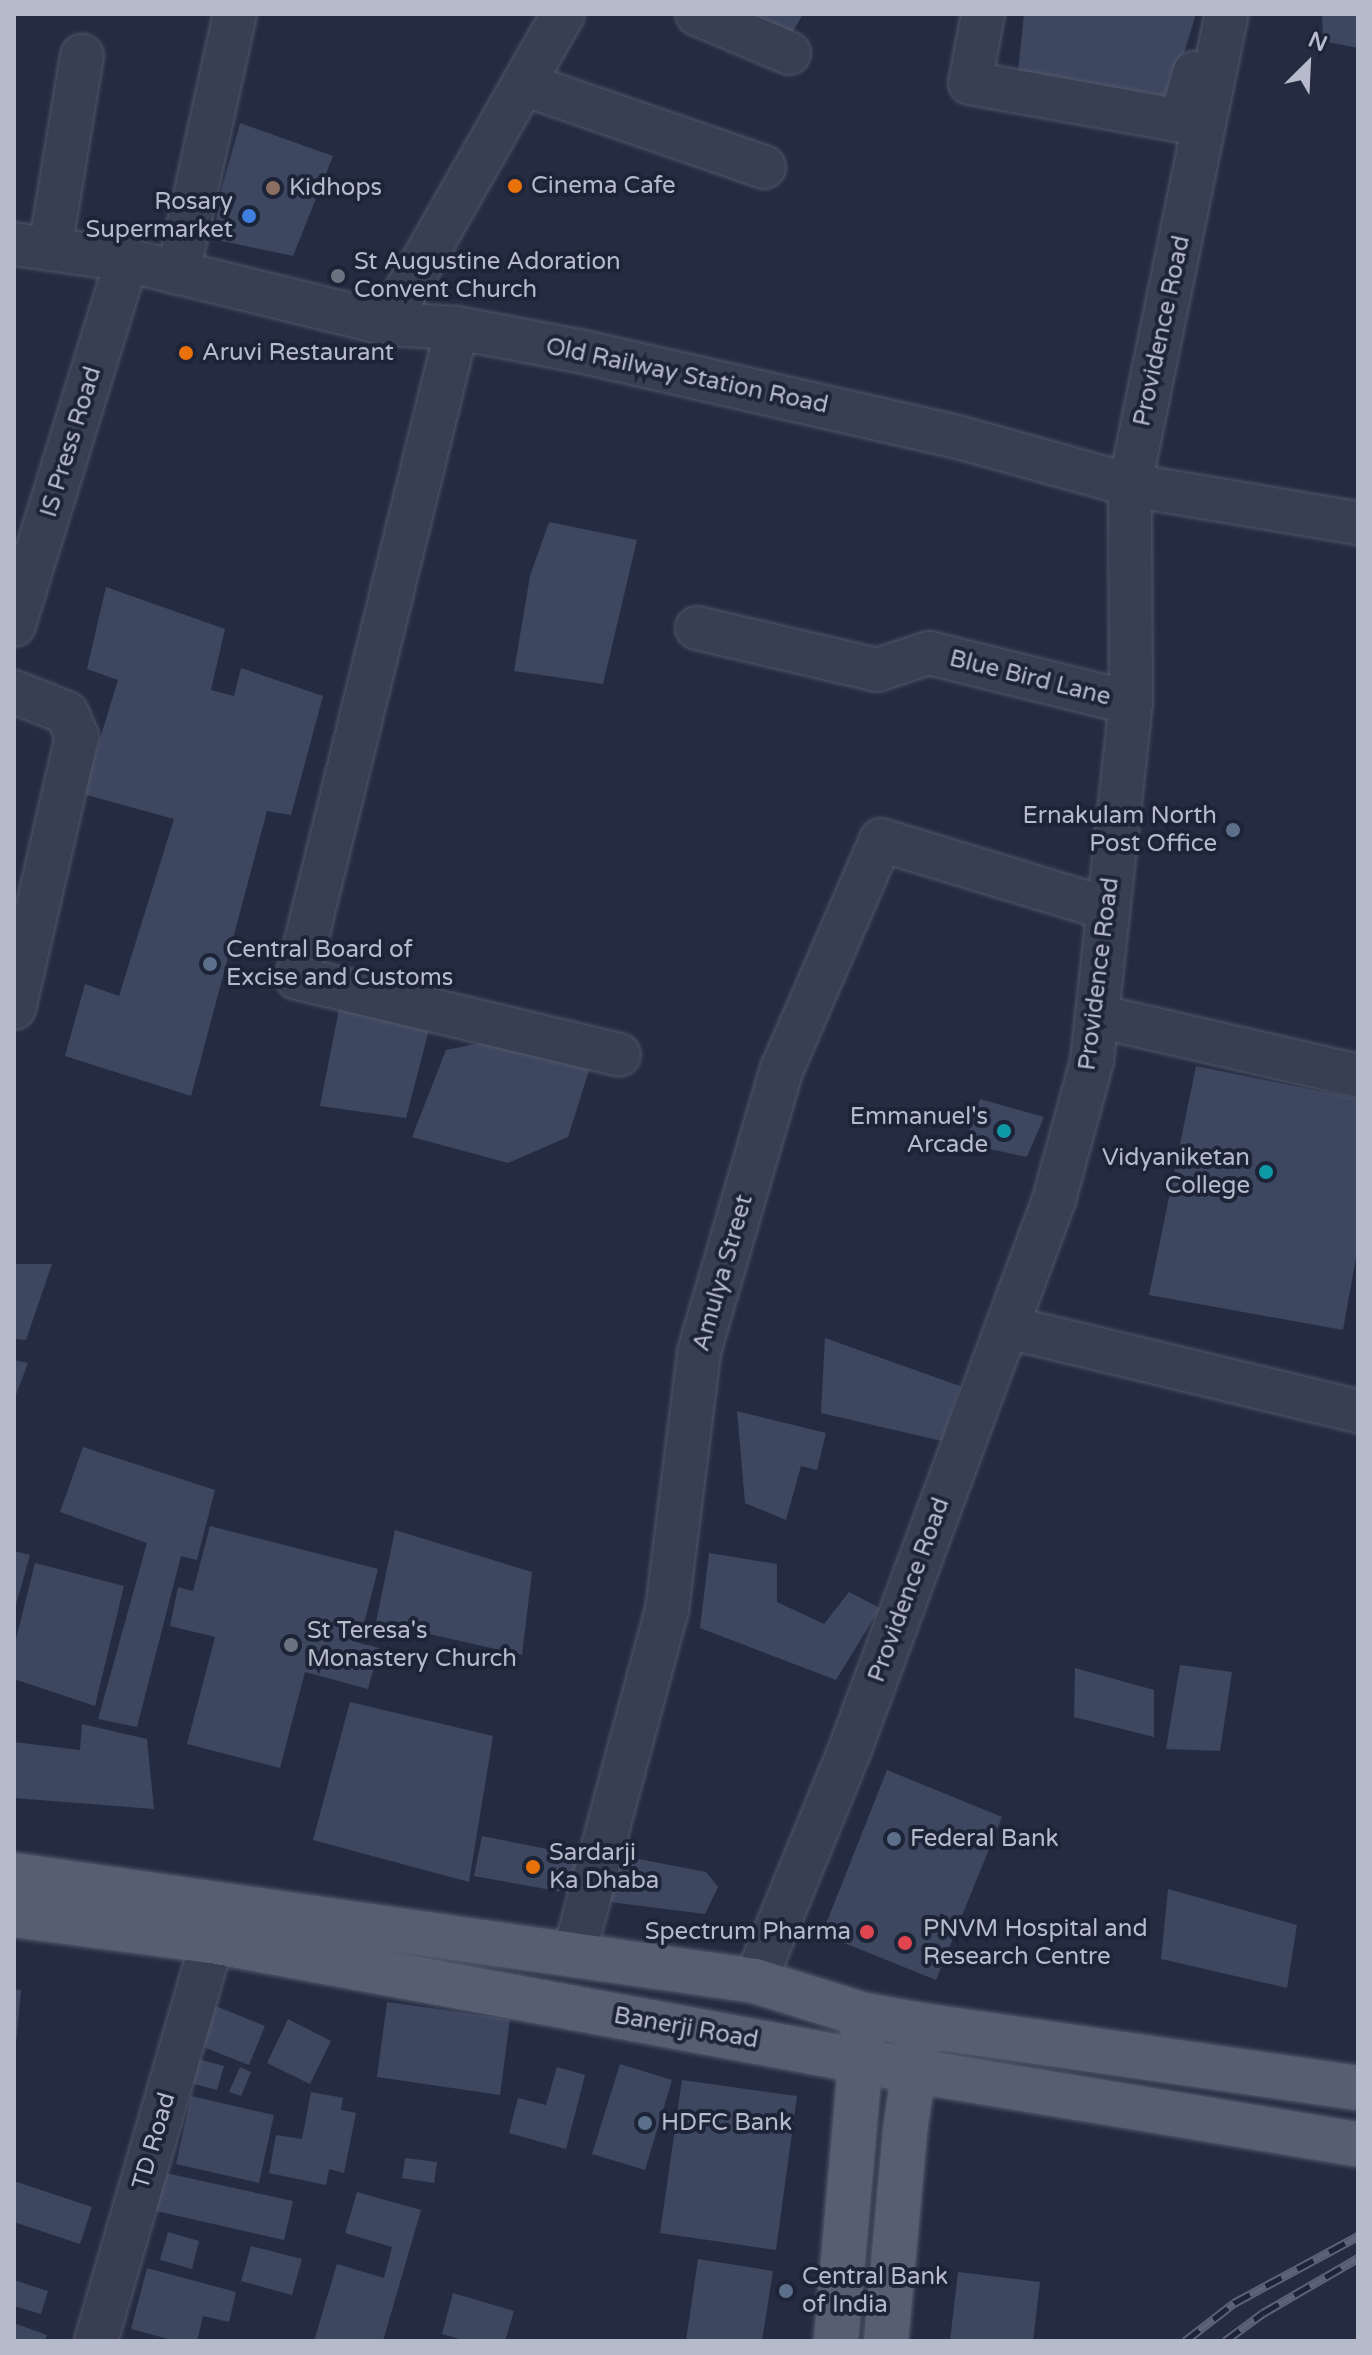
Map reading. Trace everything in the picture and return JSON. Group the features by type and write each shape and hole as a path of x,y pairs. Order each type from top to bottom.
{"main road":[{"name":"Banerji Road","path":"14,1875 214,1923 860,2060 1358,2144"},
{"name":"Banerji Road","path":"14,1915 214,1923 574,1954 755,1981 864,2015 920,2025 1358,2088"},
{"path":"836,2341 864,2015"},
{"path":"886,2341 905,2131 920,2025"},
{"path":"854,2123 905,2131"}],"street":[{"path":"178,273 235,14"},
{"path":"387,324 563,14"},
{"path":"697,14 789,53"},
{"path":"983,14 970,83 1181,121 1205,71 1206,14"},
{"name":"Providence Road","path":"755,1981 852,1744 1054,1200 1092,1061 1131,703 1130,485 1205,71 1227,14"},
{"path":"32,247 82,56"},
{"path":"523,84 764,167"},
{"name":"Old Railway Station Road","path":"32,247 127,260 387,324 457,328 579,351 961,438 1130,485 1358,523"},
{"name":"IS Press Road","path":"14,625 127,260"},
{"path":"457,328 297,978 619,1055"},
{"name":"Blue Bird Lane","path":"697,628 877,670 929,653 1131,703"},
{"path":"14,692 67,713 77,736 14,1008"},
{"name":"Amulya Street","path":"574,1954 667,1610 699,1352 782,1069 881,840 1108,909"},
{"path":"1097,1016 1358,1076"},
{"path":"1007,1327 1358,1411"},
{"name":"TD Road","path":"96,2341 214,1923"}],"building":[{"path":"743,14 803,14 791,35"},
{"path":"1024,14 1196,14 1168,105 1017,81"},
{"path":"1322,14 1358,14 1358,48 1323,41"},
{"path":"240,123 333,156 293,256 213,239 222,187"},
{"path":"549,522 637,540 603,684 514,671 530,576"},
{"path":"106,587 225,629 211,690 234,696 241,668 323,696 291,815 267,811 191,1096 65,1056 85,984 119,996 174,819 83,794 118,680 87,669"},
{"path":"340,1004 431,1022 406,1118 320,1106"},
{"path":"491,1041 592,1061 568,1137 508,1163 412,1137 446,1050"},
{"name":"Vidyaniketan College","path":"1196,1066 1358,1099 1358,1246 1343,1330 1149,1295"},
{"name":"Emmanuel's Arcade","path":"980,1099 1044,1117 1027,1157 965,1144"},
{"path":"14,1264 52,1264 26,1340 14,1339"},
{"path":"825,1338 960,1386 942,1441 821,1413"},
{"path":"14,1360 28,1363 14,1400"},
{"path":"737,1411 826,1433 817,1470 801,1466 786,1520 745,1503"},
{"path":"83,1447 215,1490 197,1560 181,1556 137,1727 98,1719 147,1543 60,1512"},
{"name":"St Teresa's Monastery Church","path":"210,1526 378,1569 359,1643 379,1648 368,1689 305,1672 280,1768 187,1744 215,1637 170,1626 178,1587 193,1591"},
{"path":"395,1530 532,1572 522,1655 376,1622"},
{"path":"14,1551 30,1555 15,1608 14,1608"},
{"path":"709,1553 777,1564 777,1602 824,1624 849,1592 880,1608 836,1680 700,1628"},
{"path":"35,1563 124,1586 95,1706 14,1679 14,1647"},
{"path":"1180,1665 1232,1672 1220,1751 1166,1749"},
{"path":"1075,1668 1154,1690 1154,1737 1074,1717"},
{"path":"350,1702 493,1736 469,1882 313,1840"},
{"path":"82,1724 147,1739 154,1809 14,1798 14,1742 80,1750"},
{"path":"887,1770 1002,1817 936,1980 822,1934"},
{"name":"Sardarji Ka Dhaba","path":"482,1836 592,1858 585,1896 474,1876"},
{"path":"618,1855 706,1872 718,1887 705,1914 610,1902"},
{"path":"1168,1889 1297,1925 1287,1988 1161,1959"},
{"path":"14,1989 21,1990 16,2043 14,2043"},
{"path":"387,2002 510,2019 500,2095 377,2077"},
{"path":"213,2005 265,2026 249,2065 198,2045"},
{"path":"288,2019 331,2041 310,2084 267,2063"},
{"path":"198,2059 224,2066 217,2090 191,2083"},
{"path":"620,2064 672,2080 645,2170 592,2154"},
{"path":"240,2067 251,2072 241,2096 229,2092"},
{"path":"557,2067 585,2075 566,2149 509,2133 518,2098 546,2105"},
{"path":"682,2080 797,2096 776,2250 660,2233"},
{"path":"311,2092 343,2098 341,2110 356,2113 344,2173 329,2169 326,2185 269,2173 276,2135 302,2139"},
{"path":"191,2096 274,2115 259,2183 176,2164"},
{"path":"405,2158 437,2162 434,2183 402,2178"},
{"path":"161,2172 293,2201 284,2240 152,2210"},
{"path":"14,2181 92,2207 80,2244 14,2222"},
{"path":"357,2192 421,2210 383,2341 314,2341 337,2264 384,2278 392,2247 345,2233"},
{"path":"168,2232 199,2241 192,2269 160,2260"},
{"path":"251,2246 302,2259 292,2295 241,2281"},
{"path":"698,2259 773,2271 762,2341 686,2341"},
{"path":"147,2268 236,2292 229,2322 203,2316 197,2341 176,2341 131,2329"},
{"path":"958,2272 1040,2282 1033,2341 950,2341"},
{"path":"14,2280 48,2291 41,2314 14,2306"},
{"path":"453,2293 514,2311 505,2341 466,2341 442,2334"},
{"path":"14,2323 47,2335 45,2341 14,2341"}],"railway":[{"path":"1185,2341 1234,2303 1358,2236"},
{"path":"1225,2341 1263,2313 1358,2258"}],"place":[{"name":"Cinema Cafe","path":"515,186"},
{"name":"Kidhops","path":"273,188"},
{"name":"Rosary Supermarket","path":"249,216"},
{"name":"St Augustine Adoration Convent Church","path":"338,276"},
{"name":"Aruvi Restaurant","path":"186,353"},
{"name":"Ernakulam North Post Office","path":"1233,830"},
{"name":"Central Board of Excise and Customs","path":"210,964"},
{"name":"Emmanuel's Arcade","path":"1004,1131"},
{"name":"Vidyaniketan College","path":"1266,1172"},
{"name":"St Teresa's Monastery Church","path":"291,1645"},
{"name":"Federal Bank","path":"894,1839"},
{"name":"Sardarji Ka Dhaba","path":"533,1867"},
{"name":"Spectrum Pharma","path":"867,1932"},
{"name":"PNVM Hospital and Research Centre","path":"905,1943"},
{"name":"HDFC Bank","path":"645,2123"},
{"name":"Central Bank of India","path":"786,2291"}]}
